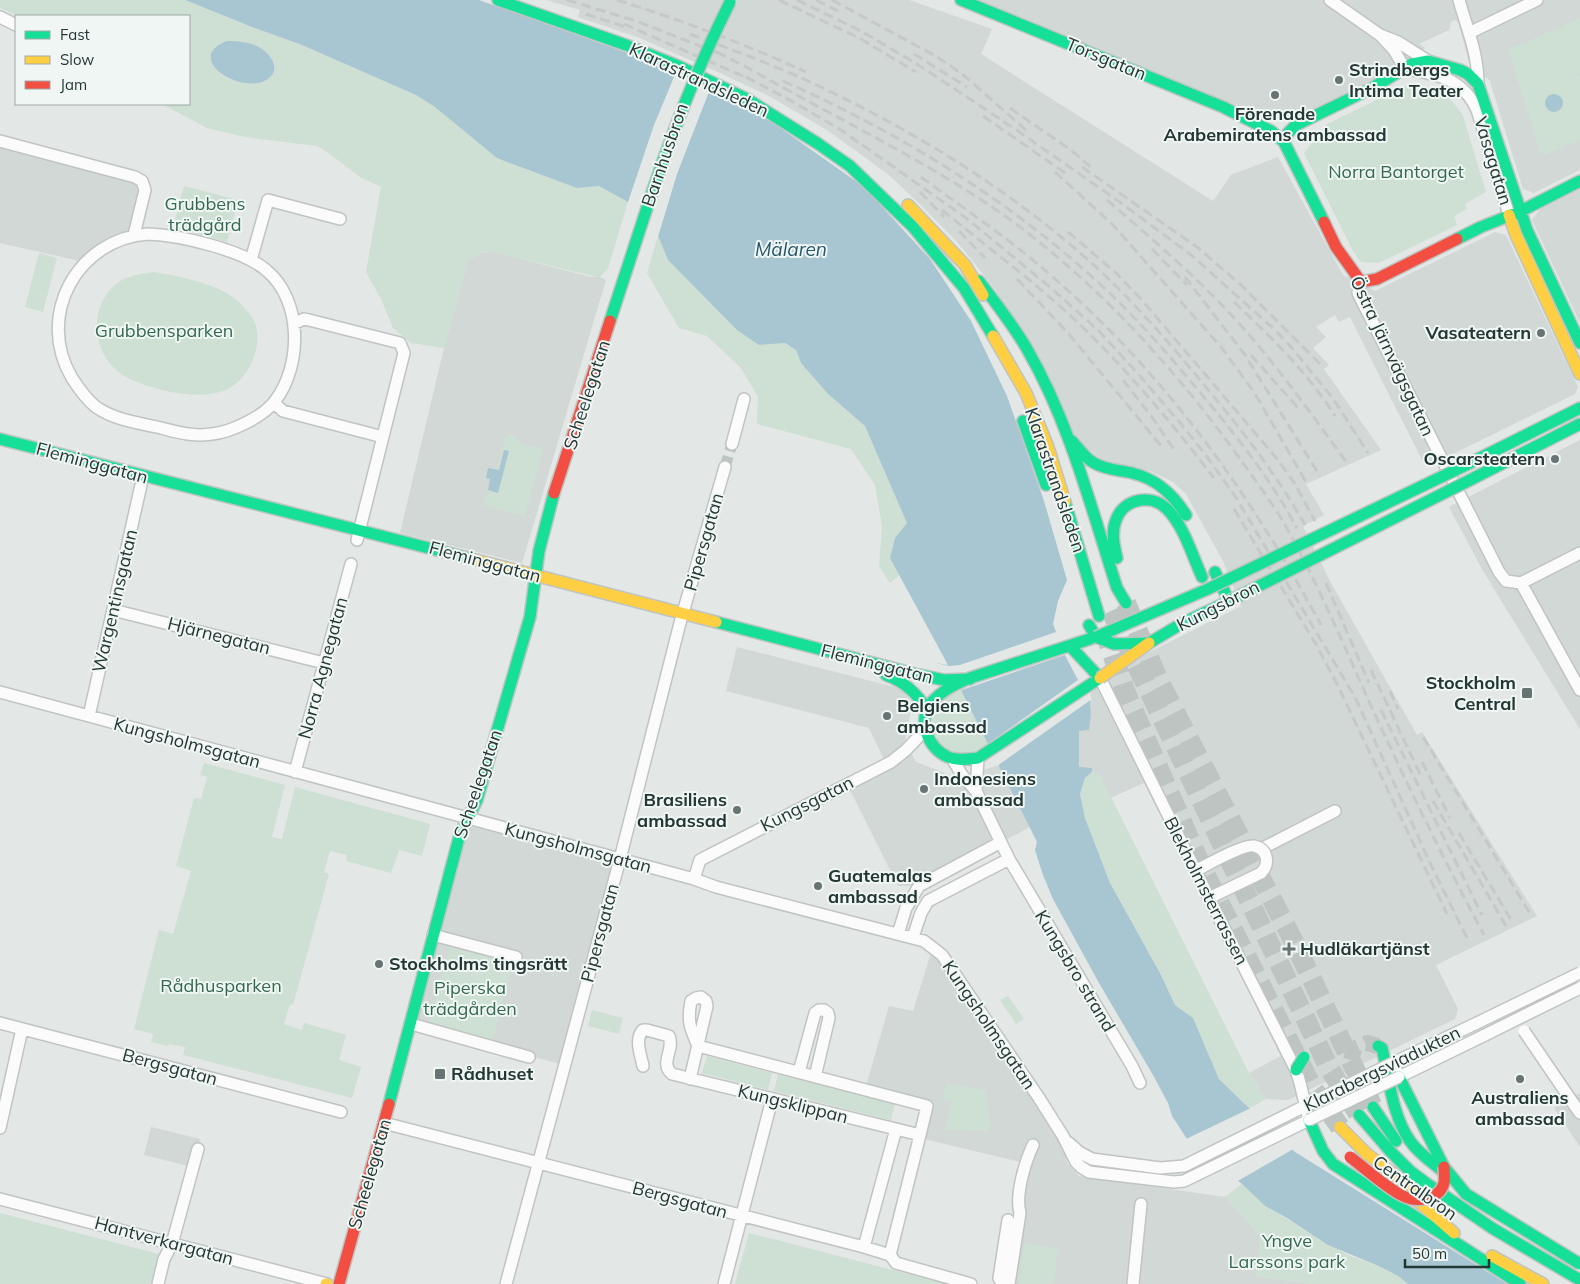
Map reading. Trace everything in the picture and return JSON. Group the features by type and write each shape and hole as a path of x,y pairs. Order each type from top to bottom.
{"main road":[{"name":"Klarastrandsleden","path":"498,0 626,45 676,65 747,99 818,143 850,166 913,228 964,288 1026,393 1048,447 1099,616"},
{"name":"Klarastrandsleden","path":"518,0 680,59 754,94 823,136 880,179"},
{"name":"Barnhusbron","path":"622,286 671,134 712,38 731,0"},
{"name":"Torsgatan","path":"961,0 986,4 1251,120 1271,131 1284,142"},
{"path":"1284,142 1288,133 1296,125 1372,88 1412,64 1428,61 1460,70 1468,74 1478,84"},
{"name":"Vasagatan","path":"1478,84 1532,240 1580,343"},
{"name":"Torsgatan","path":"1251,120 1296,125"},
{"name":"Östra Järnvägsgatan","path":"1284,142 1336,248 1361,282"},
{"path":"1361,282 1377,279 1481,226 1521,211 1580,181"},
{"name":"Klarastrandsleden","path":"901,198 927,223 964,265 1001,322 1021,359 1059,442 1079,506"},
{"name":"Vasagatan","path":"1509,215 1516,235 1580,374"},
{"path":"964,265 993,297 1021,336 1033,357 1065,432 1117,588 1126,604 1126,585 1115,550 1113,531 1116,518 1122,507 1132,501 1145,499 1158,502 1167,509 1175,521 1216,606"},
{"name":"Scheelegatan","path":"339,1284 384,1123 460,834 477,800 533,605 541,543 575,429 622,286"},
{"path":"990,330 997,360 1011,388"},
{"path":"1018,406 1050,497"},
{"name":"Kungsbron","path":"927,710 930,702 946,684 970,679 1096,637 1208,589 1328,533 1580,408"},
{"name":"Kungsbron","path":"980,757 1180,624 1336,548 1580,424"},
{"path":"1065,432 1081,454 1091,463 1102,468 1142,476 1156,482 1167,490 1188,518 1199,541"},
{"name":"Fleminggatan","path":"0,439 682,619 895,678 909,685 927,710"},
{"name":"Fleminggatan","path":"0,449 141,485 359,535"},
{"path":"1328,533 1336,548"},
{"path":"1065,542 1076,579"},
{"path":"1213,568 1229,600"},
{"name":"Fleminggatan","path":"682,619 946,684"},
{"path":"1087,620 1096,637 1108,644 1149,643"},
{"path":"1070,646 1100,678"},
{"path":"927,710 926,729 930,743 935,748 953,760 968,761 980,757"},
{"path":"1378,1046 1382,1048 1396,1104 1410,1142 1462,1189 1580,1257"},
{"path":"1296,1070 1304,1057"},
{"path":"1399,1077 1444,1167 1466,1194 1580,1264"},
{"path":"1396,1104 1373,1107 1393,1138 1426,1175 1487,1231"},
{"path":"1359,1115 1410,1171 1487,1231"},
{"path":"1309,1120 1323,1151 1333,1164 1520,1284"},
{"path":"1340,1127 1459,1238 1542,1284"},
{"path":"1343,1151 1400,1195 1419,1201 1429,1199 1438,1193 1444,1182 1444,1167"},
{"name":"Centralbron","path":"1367,1154 1420,1193 1580,1280"},
{"name":"Centralbron","path":"1487,1231 1566,1284"}],"street":[{"path":"1330,0 1380,35 1394,50 1405,69"},
{"path":"1459,0 1476,59 1478,84"},
{"path":"1469,33 1537,0"},
{"path":"0,17 15,24"},
{"path":"1380,35 1398,42 1428,61"},
{"name":"Vasagatan","path":"1405,69 1442,77 1456,83 1472,98 1509,215"},
{"path":"0,141 135,177 142,181 145,190 134,235"},
{"path":"251,260 268,200 340,218"},
{"path":"162,234 238,253 266,270 281,286 295,323 295,341 291,364 283,388 274,403 244,425 222,433 197,436 122,419 97,407 80,390 65,366 58,338 60,308 64,294 71,281 88,259 108,245 134,235 162,234"},
{"name":"Östra Järnvägsgatan","path":"1361,282 1358,293 1364,306 1499,572 1506,581 1521,583"},
{"path":"295,323 304,319 400,343 404,353 359,535"},
{"path":"732,444 744,399"},
{"path":"274,403 283,410 383,437"},
{"name":"Pipersgatan","path":"506,1284 682,619 725,467"},
{"name":"Wargentinsgatan","path":"89,716 141,485"},
{"path":"1580,553 1521,583 1580,690"},
{"name":"Norra Agnegatan","path":"294,772 351,564"},
{"name":"Hjärnegatan","path":"113,610 324,663"},
{"name":"Blekholmsterrassen","path":"1100,678 1296,1070 1302,1087 1309,1120"},
{"name":"Kungsholmsgatan","path":"0,692 694,879 716,887 924,941 942,955 1063,1136 1076,1162 1089,1172"},
{"name":"Kungsgatan","path":"694,879 700,860 890,762 906,750 926,729"},
{"path":"976,791 980,757"},
{"name":"Kungsbro strand","path":"953,760 962,775 976,791 1009,859 1132,1066 1140,1083"},
{"path":"1261,849 1335,811"},
{"path":"898,934 906,908 919,886 1001,842"},
{"path":"1195,870 1243,847 1255,846 1264,853 1267,863 1266,869 1261,874 1209,898"},
{"path":"913,937 921,913 928,900 1009,859"},
{"path":"919,886 928,900"},
{"path":"433,935 516,957"},
{"name":"Klarabergsviadukten","path":"1092,1159 1160,1168 1184,1166 1580,973"},
{"name":"Klarabergsviadukten","path":"1089,1172 1174,1182 1193,1177 1580,988"},
{"path":"1509,1007 1516,1020 1576,1103 1580,1113"},
{"name":"Kungsklippan","path":"799,1072 815,1013 819,1010 824,1010 828,1013 829,1018 814,1077"},
{"name":"Bergsgatan","path":"0,1023 341,1112"},
{"path":"410,1024 529,1057"},
{"path":"0,1128 22,1029"},
{"name":"Kungsklippan","path":"644,1066 638,1041 640,1033 643,1030 647,1030 669,1036 671,1040 666,1064 667,1070 672,1074 690,1079 920,1135 927,1106 698,1046 690,1079"},
{"path":"1393,1064 1399,1077"},
{"path":"724,1284 772,1099"},
{"name":"Bergsgatan","path":"384,1123 890,1254 896,1263 971,1284"},
{"path":"864,1247 896,1129"},
{"path":"890,1254 920,1135"},
{"name":"Kungsholmsgatan","path":"1063,1136 1079,1152 1092,1159"},
{"path":"1009,1284 1020,1213 1018,1206 1025,1162 1033,1145"},
{"path":"158,1284 164,1259 172,1244 198,1149"},
{"name":"Hantverkargatan","path":"0,1198 327,1284"},
{"path":"1133,1284 1141,1204"},
{"path":"1002,1284 999,1278 1008,1220"}],"shaded area":[{"path":"546,0 909,0 992,29 981,54 1213,201 1231,175 1278,157 1343,275 1375,291 1495,232 1506,235 1578,387 1575,394 1425,466 1350,317 1339,322 1335,315 1316,327 1326,337 1313,348 1329,365 1324,369 1381,450 1306,484 1324,515 1303,526 1331,583 1417,735 1422,732 1537,916 1436,965 1458,1009 1455,1019 1288,1100 1266,1099 1249,1073 1281,1056 1144,783 1110,798 1101,777 1092,772 1092,768 1079,768 1079,731 1091,715 1091,692 1118,668 1241,606 1223,561 1186,494 1173,482 1150,471 1105,462 1078,442 995,289 958,243 889,175 827,130 769,96 637,37 578,17 580,10"},
{"path":"971,0 1580,0 1580,170 1534,193 1523,189 1490,81 1469,62 1458,22 1455,20 1451,22 1449,30 1419,44 1425,48 1385,73 1297,119 1276,121"},
{"path":"0,141 141,182 134,234 84,262 0,243"},
{"path":"1580,188 1580,323 1532,220 1541,208"},
{"path":"494,252 606,280 522,563 400,533 444,348 468,261 480,253"},
{"path":"1580,440 1580,729 1483,571 1449,507"},
{"path":"737,647 902,689 912,703 905,742 916,762 958,778 999,765 1030,827 918,886 898,886 847,784 886,764 869,728 726,691"},
{"path":"465,818 619,859 564,1065 410,1024"},
{"path":"933,946 1064,1136 1067,1163 1079,1176 1225,1197 1260,1236 1256,1276 1313,1284 1002,1284 1024,1163 920,1138 928,1105 865,1089 889,1006 913,1011"},
{"path":"1580,1093 1580,1147 1554,1108"},
{"path":"151,1127 200,1139 193,1167 144,1155"}],"green space":[{"path":"0,0 185,0 302,45 416,95 577,188 599,186 628,202 608,268 600,277 597,277 494,252 480,253 468,261 444,348 411,343 393,328 381,299 366,272 381,187 360,177 317,146 245,137 207,128 164,105 190,105 190,15 16,15 0,8"},
{"path":"1580,18 1580,73 1578,74 1580,77 1580,140 1545,155 1540,152 1508,50"},
{"name":"Norra Bantorget","path":"1412,85 1435,90 1448,98 1459,109 1463,116 1486,192 1465,204 1467,209 1454,216 1457,225 1379,263 1361,262 1353,251 1304,153 1327,124 1404,87"},
{"name":"Grubbens trädgård","path":"184,186 238,200 227,242 173,227"},
{"path":"658,236 668,260 711,303 759,345 785,343 796,350 801,363 828,394 865,426 908,523 895,538 890,558 901,574 890,583 879,566 882,526 875,485 851,449 757,424 758,397 741,368 707,336 679,328 647,273"},
{"path":"39,253 57,258 43,312 25,307"},
{"name":"Grubbensparken","path":"154,272 206,284 225,292 242,305 251,316 257,332 256,350 249,368 238,382 224,391 210,394 199,395 173,392 132,380 121,374 106,358 98,337 98,315 101,304 107,294 123,279"},
{"path":"511,433 523,444 543,449 525,516 482,505 488,490 498,493 504,450 499,470 497,470 505,438"},
{"path":"961,690 989,744 979,750 956,754 939,743 932,726 933,713 950,694"},
{"name":"Rådhusparken","path":"204,763 285,785 272,837 282,839 295,787 430,824 422,856 399,850 391,873 346,861 347,855 330,851 324,872 329,874 293,1005 290,1004 284,1024 302,1030 304,1023 346,1035 339,1060 361,1067 352,1098 183,1055 185,1047 151,1042 153,1034 134,1029 159,930 173,934 191,871 176,866 194,798 201,799 207,777 200,775"},
{"path":"1092,772 1101,777 1249,1073 1266,1099 1250,1108 1219,1079 1193,1018 1175,1005 1161,975 1110,883 1085,818 1080,794 1085,778"},
{"name":"Piperska trädgården","path":"451,944 509,959 513,965 492,1041 429,1024"},
{"path":"1008,996 1024,1019 1016,1024 1000,1000"},
{"path":"592,1010 623,1018 619,1034 588,1026"},
{"path":"707,1056 772,1073 768,1090 702,1073"},
{"path":"778,1074 895,1103 891,1120 774,1091"},
{"path":"947,1083 985,1090 990,1124 989,1131 945,1130 951,1101 942,1099"},
{"name":"Yngve Larssons park","path":"1242,1184 1265,1206 1348,1255 1381,1267 1408,1284 1313,1284 1256,1276 1260,1236 1225,1197"},
{"path":"0,1213 163,1255 155,1284 0,1284"},
{"path":"749,1233 947,1284 735,1284"},
{"path":"1024,1243 1058,1249 1054,1284 1018,1284"}],"water":[{"name":"Mälaren","path":"185,0 479,0 636,56 772,122 864,187 930,259 971,321 1007,396 1044,501 1067,580 1058,601 1053,624 1065,655 1090,701 1089,730 1079,731 1079,767 1092,768 1092,772 1085,778 1080,794 1085,818 1110,883 1161,975 1175,1005 1193,1018 1219,1079 1295,1152 1507,1284 1408,1284 1381,1267 1328,1245 1265,1206 1242,1184 1187,1139 1172,1116 1168,1103 1153,1075 1099,983 1053,899 1035,850 1037,842 961,690 950,694 936,663 948,665 890,558 895,538 907,523 865,426 828,394 801,363 796,350 785,343 759,345 737,330 668,260 658,236 628,202 599,186 577,188 497,158 435,107 416,95 302,45"},
{"path":"227,41 246,43 263,50 274,64 273,74 262,82 251,83 239,82 218,71 212,63 211,55 215,48"},
{"path":"1554,94 1560,97 1563,103 1560,109 1554,112 1548,109 1545,103 1548,97"},
{"path":"504,450 509,451 498,493 488,490 490,479 486,478 488,468 499,470"}],"pier":[{"path":"676,72 710,89 677,174 657,240 627,205 654,125"},
{"path":"1059,631 1067,654 1092,699 997,766 986,745 1078,680 1065,655 950,694 936,663 949,666 960,665"},
{"path":"1253,1107 1295,1148 1236,1182 1184,1140"}],"tunnel":[{"path":"725,467 732,444"},
{"path":"1126,603 1158,679 1294,942 1373,1107"},
{"path":"1111,611 1329,1068 1359,1115"},
{"path":"1103,627 1125,691 1202,868 1312,1087 1340,1127"},
{"path":"1351,1060 1354,1049 1367,1043 1378,1046"}],"railway":[{"path":"567,0 639,22 723,55"},
{"path":"617,0 713,33 806,72"},
{"path":"779,0 859,38 916,72"},
{"path":"797,0 863,32 920,66 1018,131 1190,254 1274,329 1292,348 1334,400 1368,453"},
{"path":"816,0 838,11"},
{"path":"832,0 934,55 961,73 1026,130"},
{"path":"586,14 629,28"},
{"path":"624,24 752,80"},
{"path":"690,34 795,75 880,117 980,177 1043,223 1106,277 1138,308 1167,341 1240,429 1281,486 1305,525"},
{"path":"717,52 913,158 1008,218 1104,299 1162,360 1215,425 1266,495 1289,532 1317,586 1414,797 1484,935"},
{"path":"914,54 967,87"},
{"path":"746,77 841,130 966,218 1051,288 1098,330 1181,424 1235,496 1355,697 1431,865 1469,942"},
{"path":"783,81 868,122 910,145 990,196 1065,253 1126,309 1186,376 1251,456 1297,528"},
{"path":"1010,108 1071,150 1092,168"},
{"path":"983,116 1065,173"},
{"path":"1082,167 1197,247 1241,285 1322,366"},
{"path":"1055,172 1112,224 1221,347 1254,392 1306,482"},
{"path":"921,177 1032,259 1089,310 1129,350 1166,392 1233,480 1264,527 1321,625"},
{"path":"920,192 944,217"},
{"path":"1107,200 1192,276 1237,321 1286,380 1347,463"},
{"path":"942,210 1009,263 1093,337 1147,396 1214,478"},
{"path":"959,231 985,258"},
{"path":"1068,232 1115,272 1141,299 1278,460 1295,484 1315,521"},
{"path":"1152,249 1187,285"},
{"path":"1185,277 1245,355 1320,476"},
{"path":"1017,279 1068,333 1162,447"},
{"path":"1234,302 1301,370 1335,416"},
{"path":"1251,355 1299,409"},
{"path":"1123,380 1152,417 1175,451"},
{"path":"1234,509 1317,646 1337,684 1447,914"},
{"path":"1326,583 1369,683"},
{"path":"1371,670 1421,776"},
{"path":"1390,691 1398,709"},
{"path":"1381,710 1482,915"},
{"path":"1423,737 1531,915"},
{"path":"1422,762 1450,818"},
{"path":"1433,801 1506,926"},
{"path":"1459,833 1513,923"}],"traffic: fast":[{"path":"498,0 626,45 676,65 747,99 817,143 850,166 913,227 964,288 993,336"},
{"path":"961,0 1223,107 1271,131 1284,142 1324,222"},
{"path":"643,220 682,109 730,2"},
{"path":"1284,142 1288,133 1296,125 1372,88 1412,64 1428,61 1468,74 1478,84 1527,230 1580,343"},
{"path":"1457,239 1521,211 1580,181"},
{"path":"610,321 643,220"},
{"path":"979,281 1022,340 1056,406 1068,436 1117,588 1126,603"},
{"path":"1462,467 1580,408"},
{"path":"1023,421 1046,485"},
{"path":"1468,481 1580,424"},
{"path":"0,439 472,559"},
{"path":"1072,441 1094,463 1132,473 1157,483 1176,500 1186,515"},
{"path":"1096,637 1208,589 1462,467"},
{"path":"1229,601 1468,481"},
{"path":"389,1104 460,834 477,800 530,617 539,551 554,493"},
{"path":"1117,558 1113,534 1114,525 1120,513 1131,503 1146,500 1153,501 1161,504 1173,516 1187,541 1202,577"},
{"path":"1065,502 1099,616"},
{"path":"1149,643 1181,624 1229,601 1215,572"},
{"path":"716,622 915,674 944,680 970,679"},
{"path":"1070,646 1100,678 978,758 959,759 948,757 941,753 930,741 925,726 927,710 935,698 944,691 970,678 1096,637 1089,625"},
{"path":"1096,637 1114,644 1147,643"},
{"path":"886,675 910,689 927,710"},
{"path":"1378,1046 1382,1048 1395,1108 1404,1131 1418,1150 1445,1173"},
{"path":"1296,1070 1304,1057"},
{"path":"1399,1077 1444,1167"},
{"path":"1373,1107 1396,1141"},
{"path":"1359,1115 1390,1151 1410,1171 1426,1183 1492,1228 1580,1280"},
{"path":"1309,1120 1323,1151 1333,1164 1520,1284"},
{"path":"1444,1167 1466,1194 1580,1264"}],"traffic: slow":[{"path":"908,205 965,265 983,295"},
{"path":"1509,215 1516,235 1580,374"},
{"path":"993,336 1026,393 1048,447 1065,502"},
{"path":"472,559 716,622"},
{"path":"1100,678 1149,643"},
{"path":"1340,1127 1367,1154 1415,1190"},
{"path":"1411,1195 1454,1233"},
{"path":"1492,1256 1543,1284"}],"traffic: jam":[{"path":"1324,222 1336,247 1361,282 1377,279 1457,239"},
{"path":"554,493 610,321"},
{"path":"339,1284 389,1104"},
{"path":"1350,1157 1394,1191 1413,1199 1426,1199 1437,1194 1444,1183 1444,1167"}],"place":[{"name":"Strindbergs Intima Teater","path":"1339,80"},
{"name":"Förenade Arabemiratens ambassad","path":"1275,95"},
{"name":"Vasateatern","path":"1541,333"},
{"name":"Oscarsteatern","path":"1555,459"},
{"name":"Stockholm Central","path":"1527,693"},
{"name":"Belgiens ambassad","path":"887,716"},
{"name":"Indonesiens ambassad","path":"924,789"},
{"name":"Brasiliens ambassad","path":"737,810"},
{"name":"Guatemalas ambassad","path":"818,886"},
{"name":"Hudläkartjänst","path":"1289,949"},
{"name":"Stockholms tingsrätt","path":"379,964"},
{"name":"Rådhuset","path":"440,1074"},
{"name":"Australiens ambassad","path":"1520,1079"}]}
